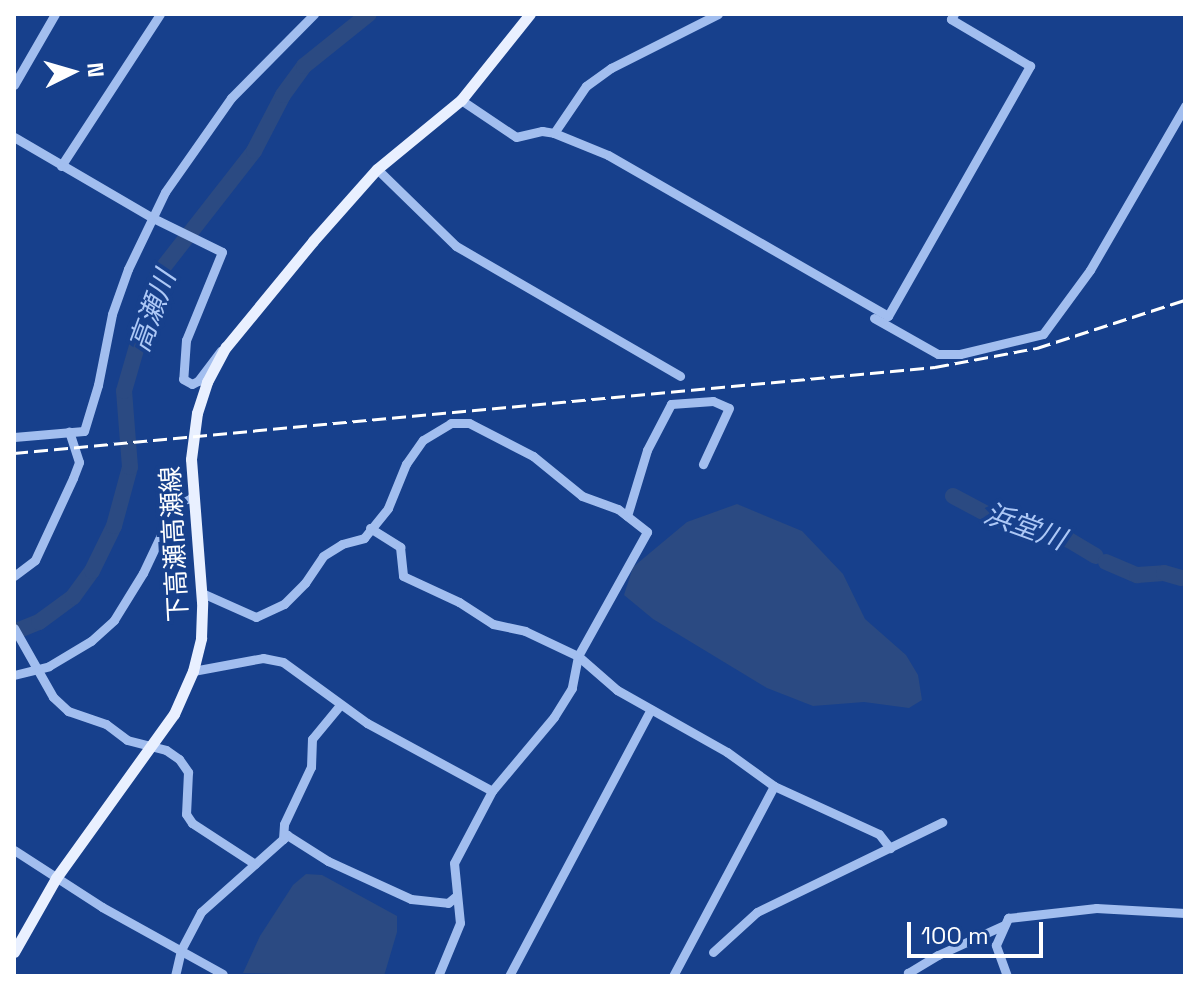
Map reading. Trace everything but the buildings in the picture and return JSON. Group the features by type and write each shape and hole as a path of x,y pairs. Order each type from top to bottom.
{"main road":[{"name":"下高瀬高瀬線","path":"14,952 56,878 174,714 193,671 201,638 202,593 191,459 197,413 207,382 226,347 377,169 461,100 530,14"}],"street":[{"path":"14,85 55,14"},
{"path":"61,166 160,14"},
{"path":"14,437 84,431 98,385 112,314 153,218 198,141 231,98 314,14"},
{"path":"554,133 586,86 611,68 718,14"},
{"path":"461,100 516,137 542,131 554,133 608,155 888,316 1030,66 951,19 954,14"},
{"path":"874,318 938,354 960,354 1043,334 1090,270 1185,106"},
{"path":"14,137 153,218 222,252 186,340 183,379 192,384 198,381 226,347"},
{"path":"377,169 456,246 680,376"},
{"path":"627,516 647,450 671,404 713,401 729,408 703,464"},
{"path":"202,593 256,617 284,604 305,583 323,556 342,544 364,538 388,508 406,464 423,440 451,423 469,423 533,456 582,496 627,516 647,532 578,656 572,688 554,717 492,791 454,863 460,923 438,976"},
{"path":"14,576 35,560 73,478 79,462 69,432"},
{"path":"14,675 37,671 91,641 114,620 143,573 177,501 192,498"},
{"path":"370,528 400,547 403,576 459,602 493,624 525,631 578,656 617,690 727,752 774,786 879,834 890,848"},
{"path":"14,628 53,697 68,711 106,724 127,740 153,746 179,759 188,772 186,814 192,823 255,864"},
{"path":"193,671 263,658 283,662 340,705 492,791"},
{"path":"283,839 284,824 311,767 312,739 340,705"},
{"path":"509,976 651,709"},
{"path":"673,976 774,786"},
{"path":"713,952 757,912 942,822"},
{"path":"175,976 181,950 201,912 287,835 328,861 403,896 448,903 456,896"},
{"path":"14,850 56,878 223,974"},
{"path":"1007,976 996,945 1008,918 1096,908 1185,913"},
{"path":"910,976 908,973 938,955 1004,925"}],"water":[{"path":"737,504 802,531 843,574 865,619 906,655 918,675 922,700 909,708 864,702 813,706 767,688 653,619 624,595 633,567 687,522"},
{"path":"306,874 322,875 397,916 397,932 384,976 243,973 260,936 293,885"}],"waterway":[{"name":"高瀬川","path":"14,632 39,622 73,597 92,571 114,526 130,467 124,391 158,274 254,151 283,95 304,66 369,14"},
{"name":"浜堂川","path":"953,496 998,520 1069,540 1096,556"},
{"name":"浜堂川","path":"1106,562 1137,575 1164,573 1181,578"}],"railway":[{"path":"14,453 935,367 1037,348 1185,300"}]}
